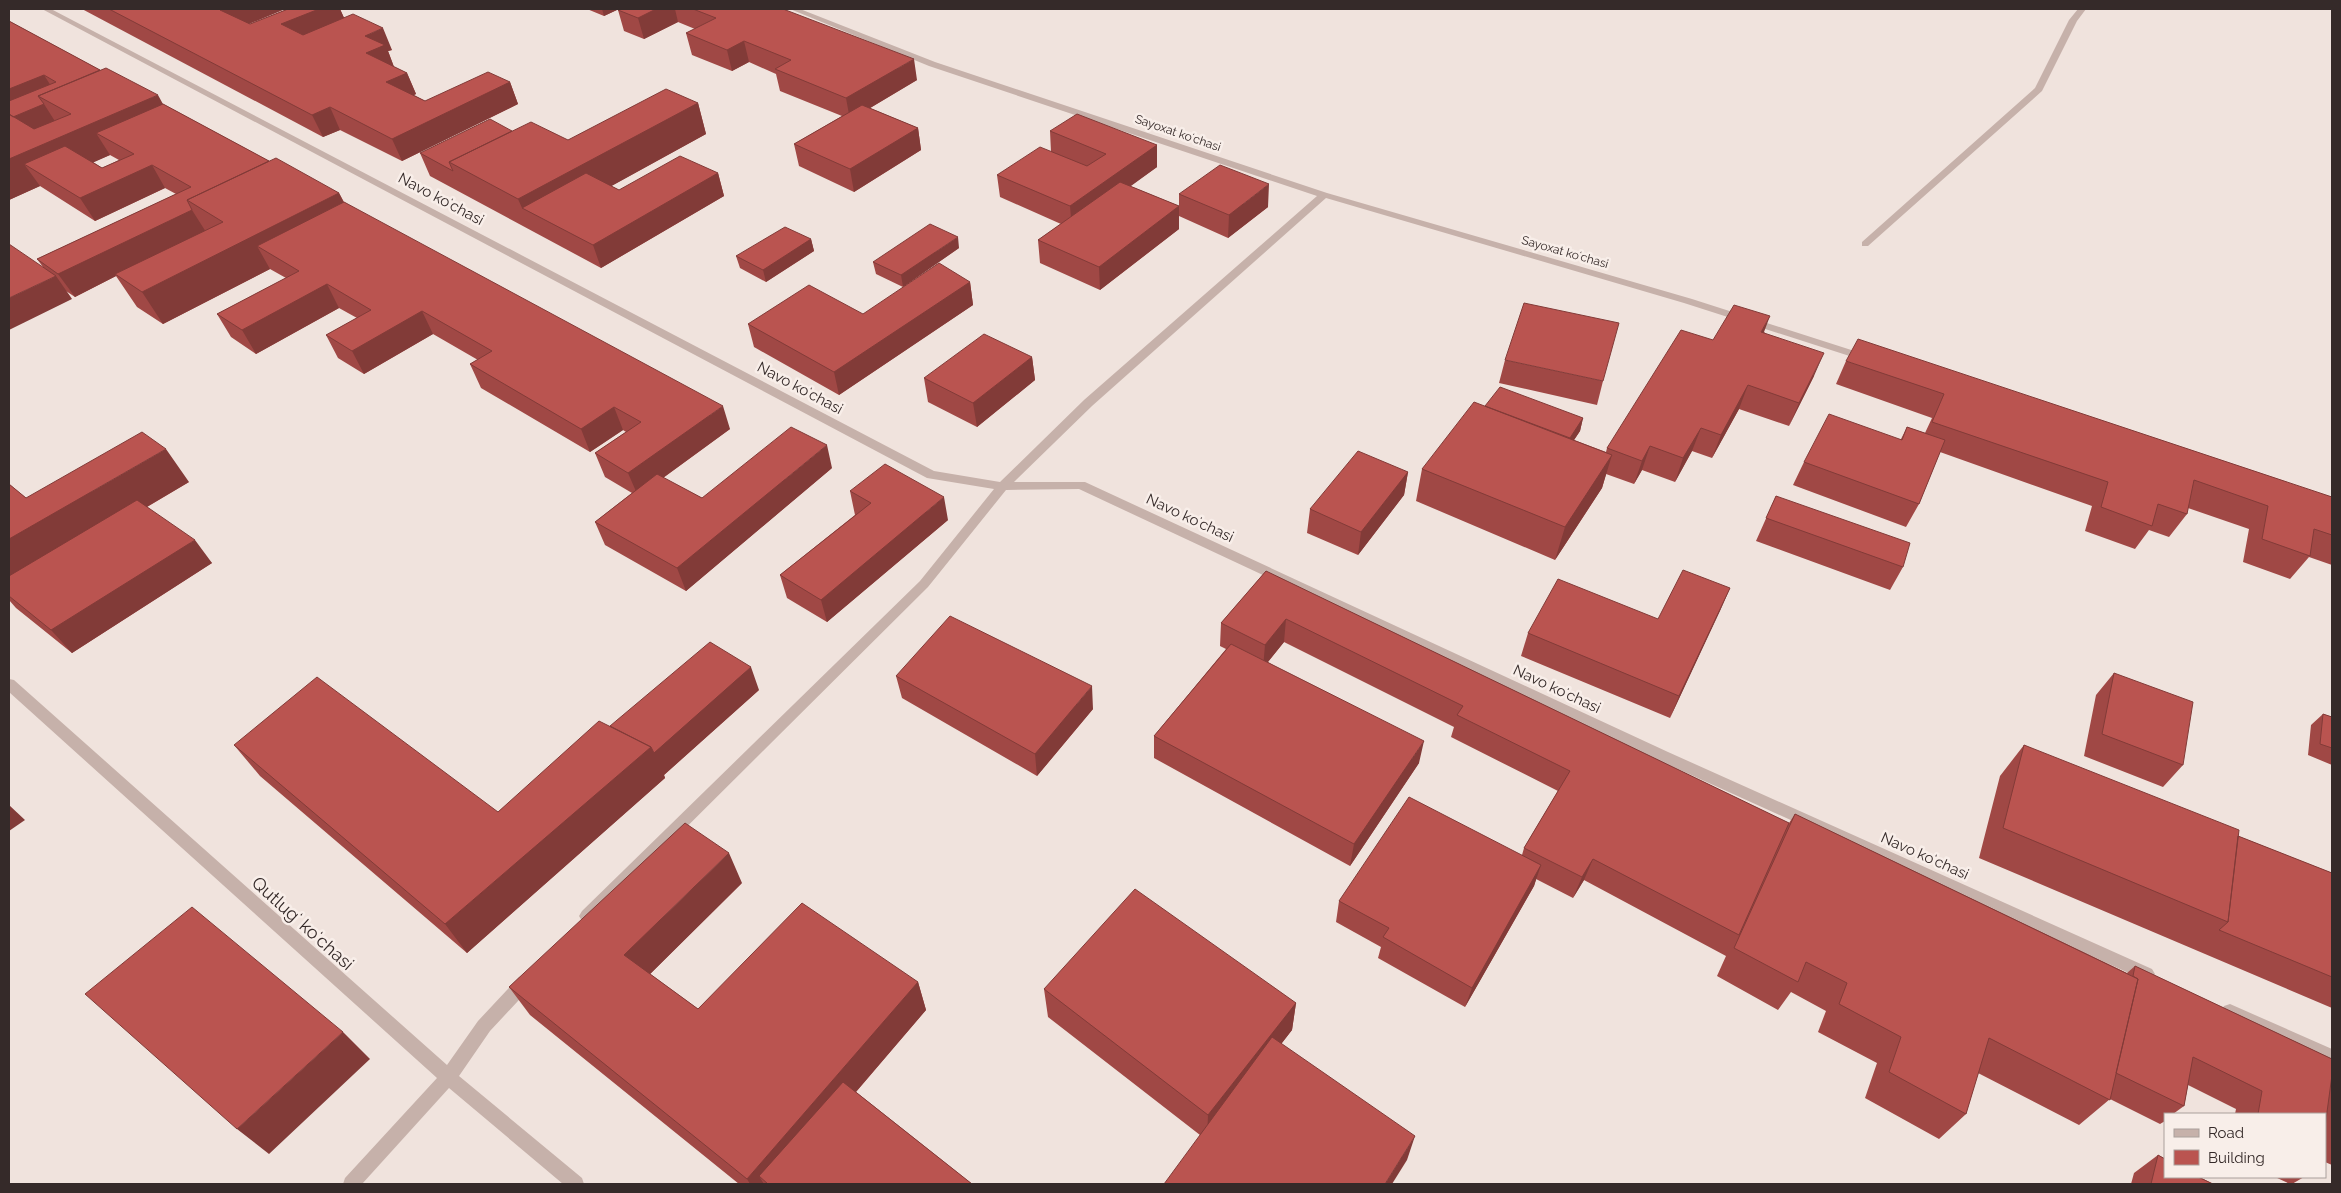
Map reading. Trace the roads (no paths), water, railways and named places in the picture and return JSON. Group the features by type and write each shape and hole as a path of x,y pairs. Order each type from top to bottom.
{"street":[{"name":"Navo koʻchasi","path":"46,9 930,475 1003,486 1081,485 1654,752 2154,977"},
{"name":"Sayoxat koʻchasi","path":"794,9 932,64 1324,195 1688,301 1878,362"},
{"path":"1864,244 2039,89 2073,20 2082,9"},
{"path":"577,927 924,584 1003,486 1088,404 1324,195"},
{"name":"Qutlugʻ koʻchasi","path":"9,684 448,1077 576,1184"},
{"path":"351,1184 448,1077 484,1026 537,969"},
{"path":"2218,1006 2332,1057"}]}
